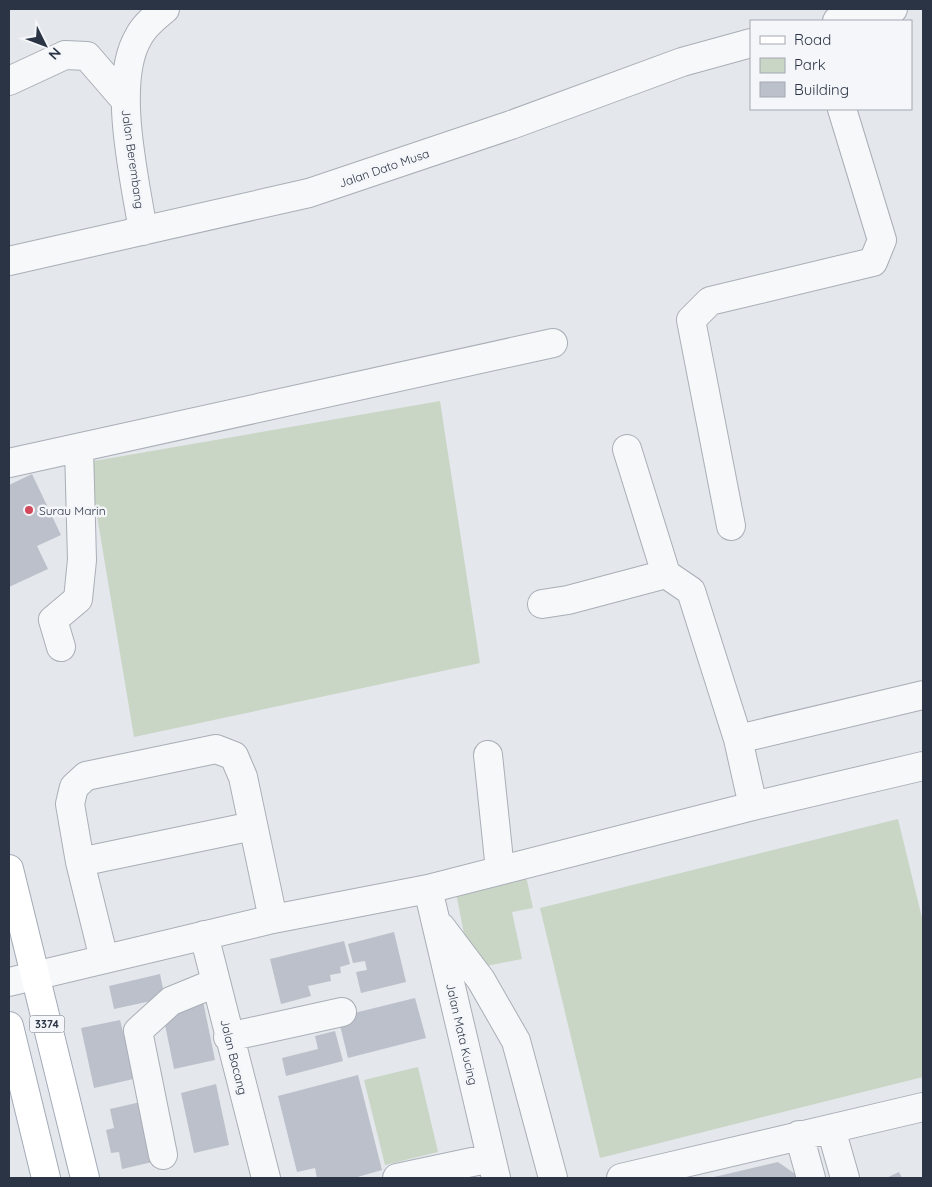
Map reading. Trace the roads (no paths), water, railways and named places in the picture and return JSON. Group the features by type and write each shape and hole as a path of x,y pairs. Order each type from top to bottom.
{"main road":[{"name":"3374","path":"9,869 85,1178"},
{"name":"3374","path":"9,1026 46,1178"}],"street":[{"name":"Jalan Berembang","path":"142,231 125,100 132,55 138,36 165,9"},
{"path":"841,20 880,10"},
{"name":"Jalan Dato Musa","path":"9,261 309,193 511,125 682,62 750,43"},
{"path":"9,81 65,55 87,56 125,100"},
{"path":"731,526 691,320 710,302 872,262 882,240 842,110"},
{"path":"9,463 553,344"},
{"path":"61,648 53,620 78,599 82,560 79,448"},
{"path":"627,449 666,574 692,591 738,739 752,806"},
{"path":"542,604 568,600 666,574"},
{"path":"738,739 923,695"},
{"path":"104,959 80,862 70,804 74,787 86,776 216,749 234,756 243,777 273,919"},
{"path":"488,755 500,870"},
{"path":"9,982 273,919 428,889 752,806 923,766"},
{"path":"80,862 253,826"},
{"name":"Jalan Mata Kucing","path":"428,889 494,1168"},
{"path":"435,918 481,980 516,1041 553,1178"},
{"name":"Jalan Bacang","path":"204,935 228,1037 266,1178"},
{"path":"163,1155 138,1031 171,1001 215,983"},
{"path":"228,1037 342,1012"},
{"path":"621,1178 923,1107"},
{"path":"831,1129 845,1178"},
{"path":"799,1135 811,1178"},
{"path":"397,1178 494,1168"}],"place":[{"name":"Surau Marin","path":"29,510"}]}
